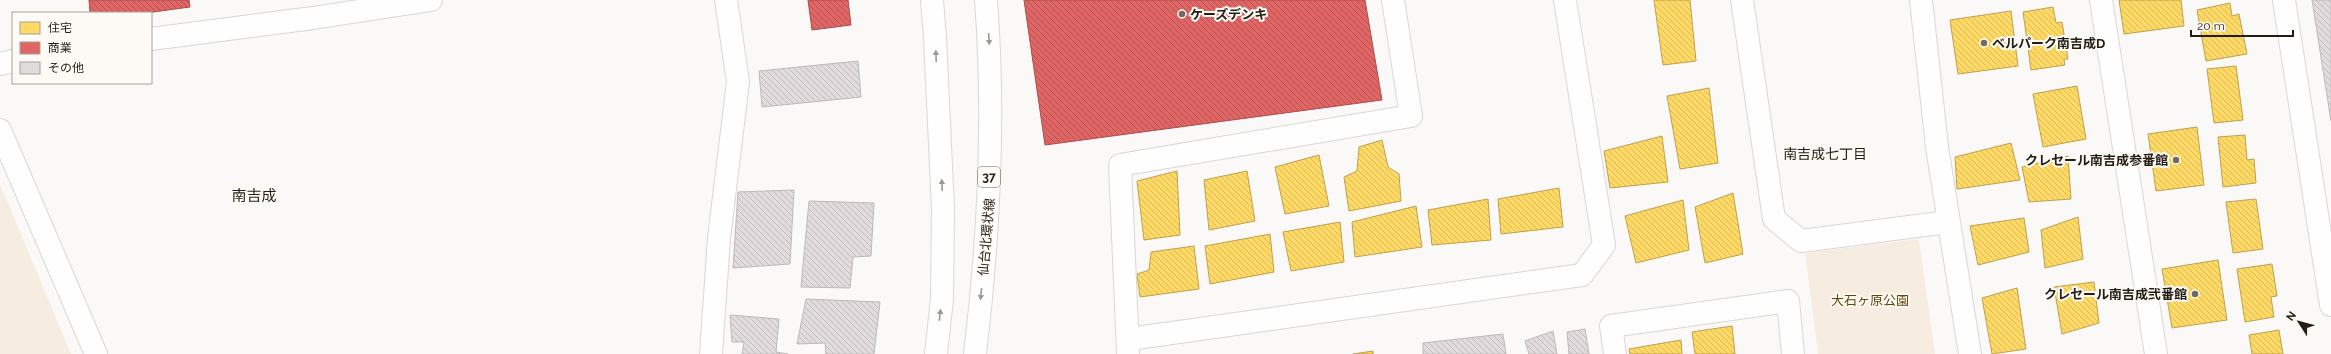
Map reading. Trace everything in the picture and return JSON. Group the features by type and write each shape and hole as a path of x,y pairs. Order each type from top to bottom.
{"street":[{"path":"152,39 313,18 431,0"},
{"path":"711,354 719,238 738,82 726,0"},
{"path":"932,0 943,209 942,299 936,354"},
{"name":"仙台北環状線","path":"975,354 989,194 991,56 986,0"},
{"path":"1393,0 1411,116 1120,165 1129,346 1582,275 1604,245 1565,0"},
{"path":"1742,0 1774,219 1801,241 1948,222"},
{"path":"1921,0 1937,147 1970,354"},
{"path":"2101,0 2156,354"},
{"path":"2284,0 2331,305"},
{"path":"0,64 12,62"},
{"path":"0,130 96,354"},
{"path":"1615,354 1611,326 1788,301 1793,354"}],"green space":[{"path":"0,184 71,354 0,354"},
{"name":"大石ヶ原公園","path":"1919,239 1935,354 1818,354 1805,253"}],"building: 住宅":[{"path":"1654,0 1690,0 1696,61 1663,65"},
{"path":"2119,0 2181,0 2184,26 2124,34"},
{"path":"2230,3 2232,16 2239,14 2247,54 2206,61 2197,10"},
{"path":"2053,7 2056,23 2062,22 2068,59 2064,59 2065,65 2031,70 2023,12"},
{"name":"ベルパーク南吉成D","path":"2011,11 2018,66 1958,74 1950,20"},
{"path":"2236,66 2243,120 2214,123 2207,69"},
{"path":"2077,86 2086,139 2043,147 2033,94"},
{"path":"1709,88 1718,163 1680,169 1667,96"},
{"name":"クレセール南吉成参番館","path":"2197,127 2204,185 2156,191 2148,134"},
{"path":"2245,135 2247,160 2254,159 2256,183 2223,187 2218,137"},
{"path":"1662,136 1668,182 1610,188 1604,151"},
{"path":"1382,140 1388,167 1399,174 1401,201 1349,211 1344,177 1357,171 1359,147"},
{"path":"2011,143 2020,180 1957,189 1955,157"},
{"path":"1319,155 1329,206 1285,214 1275,167"},
{"path":"2068,156 2071,199 2029,202 2022,167"},
{"path":"1177,171 1180,235 1144,240 1137,181"},
{"path":"1247,171 1255,221 1209,230 1204,180"},
{"path":"1559,188 1563,227 1501,234 1498,199"},
{"path":"1733,193 1743,254 1705,263 1695,207"},
{"path":"1488,199 1491,240 1432,245 1428,210"},
{"path":"2256,199 2263,249 2233,253 2226,202"},
{"path":"1683,200 1689,250 1636,263 1625,216"},
{"path":"1416,206 1422,247 1355,257 1352,222"},
{"path":"2078,217 2083,259 2045,268 2041,230"},
{"path":"2024,218 2029,252 1978,265 1970,226"},
{"path":"1340,222 1344,262 1291,271 1283,232"},
{"path":"1270,234 1274,272 1210,284 1205,246"},
{"path":"1194,246 1199,289 1140,297 1137,274 1149,270 1151,252"},
{"name":"クレセール南吉成弐番館","path":"2218,260 2227,320 2172,328 2162,269"},
{"path":"2272,264 2277,296 2271,297 2274,317 2245,322 2237,269"},
{"path":"2094,282 2099,323 2062,334 2054,287"},
{"path":"2017,288 2026,349 1992,354 1982,298"},
{"path":"1732,326 1735,354 1695,354 1692,332"},
{"path":"2279,330 2283,354 2252,354 2249,335"},
{"path":"1681,340 1682,354 1630,354 1629,349"},
{"path":"1373,351 1373,354 1353,354"}],"building: 商業":[{"path":"89,0 189,0 190,7 152,12 90,12"},
{"path":"808,0 848,0 851,25 812,30"},
{"path":"1024,0 1365,0 1382,100 1045,145"}],"building: その他":[{"path":"2312,0 2331,0 2331,121"},
{"path":"858,61 861,97 762,107 759,71"},
{"path":"794,190 790,264 733,268 738,192"},
{"path":"809,201 874,203 871,256 853,257 850,288 801,287"},
{"path":"806,299 880,302 874,354 826,354 825,343 797,344"},
{"path":"730,315 779,319 776,352 788,354 742,354 744,342 732,342"},
{"path":"1585,329 1589,354 1569,354 1567,332"},
{"path":"1553,331 1557,354 1529,354 1525,341"},
{"path":"1503,334 1506,354 1423,354 1423,343"}],"place":[{"name":"ケーズデンキ","path":"1182,14"},
{"name":"ベルパーク南吉成D","path":"1984,43"},
{"name":"クレセール南吉成参番館","path":"2176,160"},
{"name":"クレセール南吉成弐番館","path":"2195,294"}],"district":[{"name":"南吉成七丁目","path":"1825,154"},
{"name":"南吉成","path":"254,196"}]}
